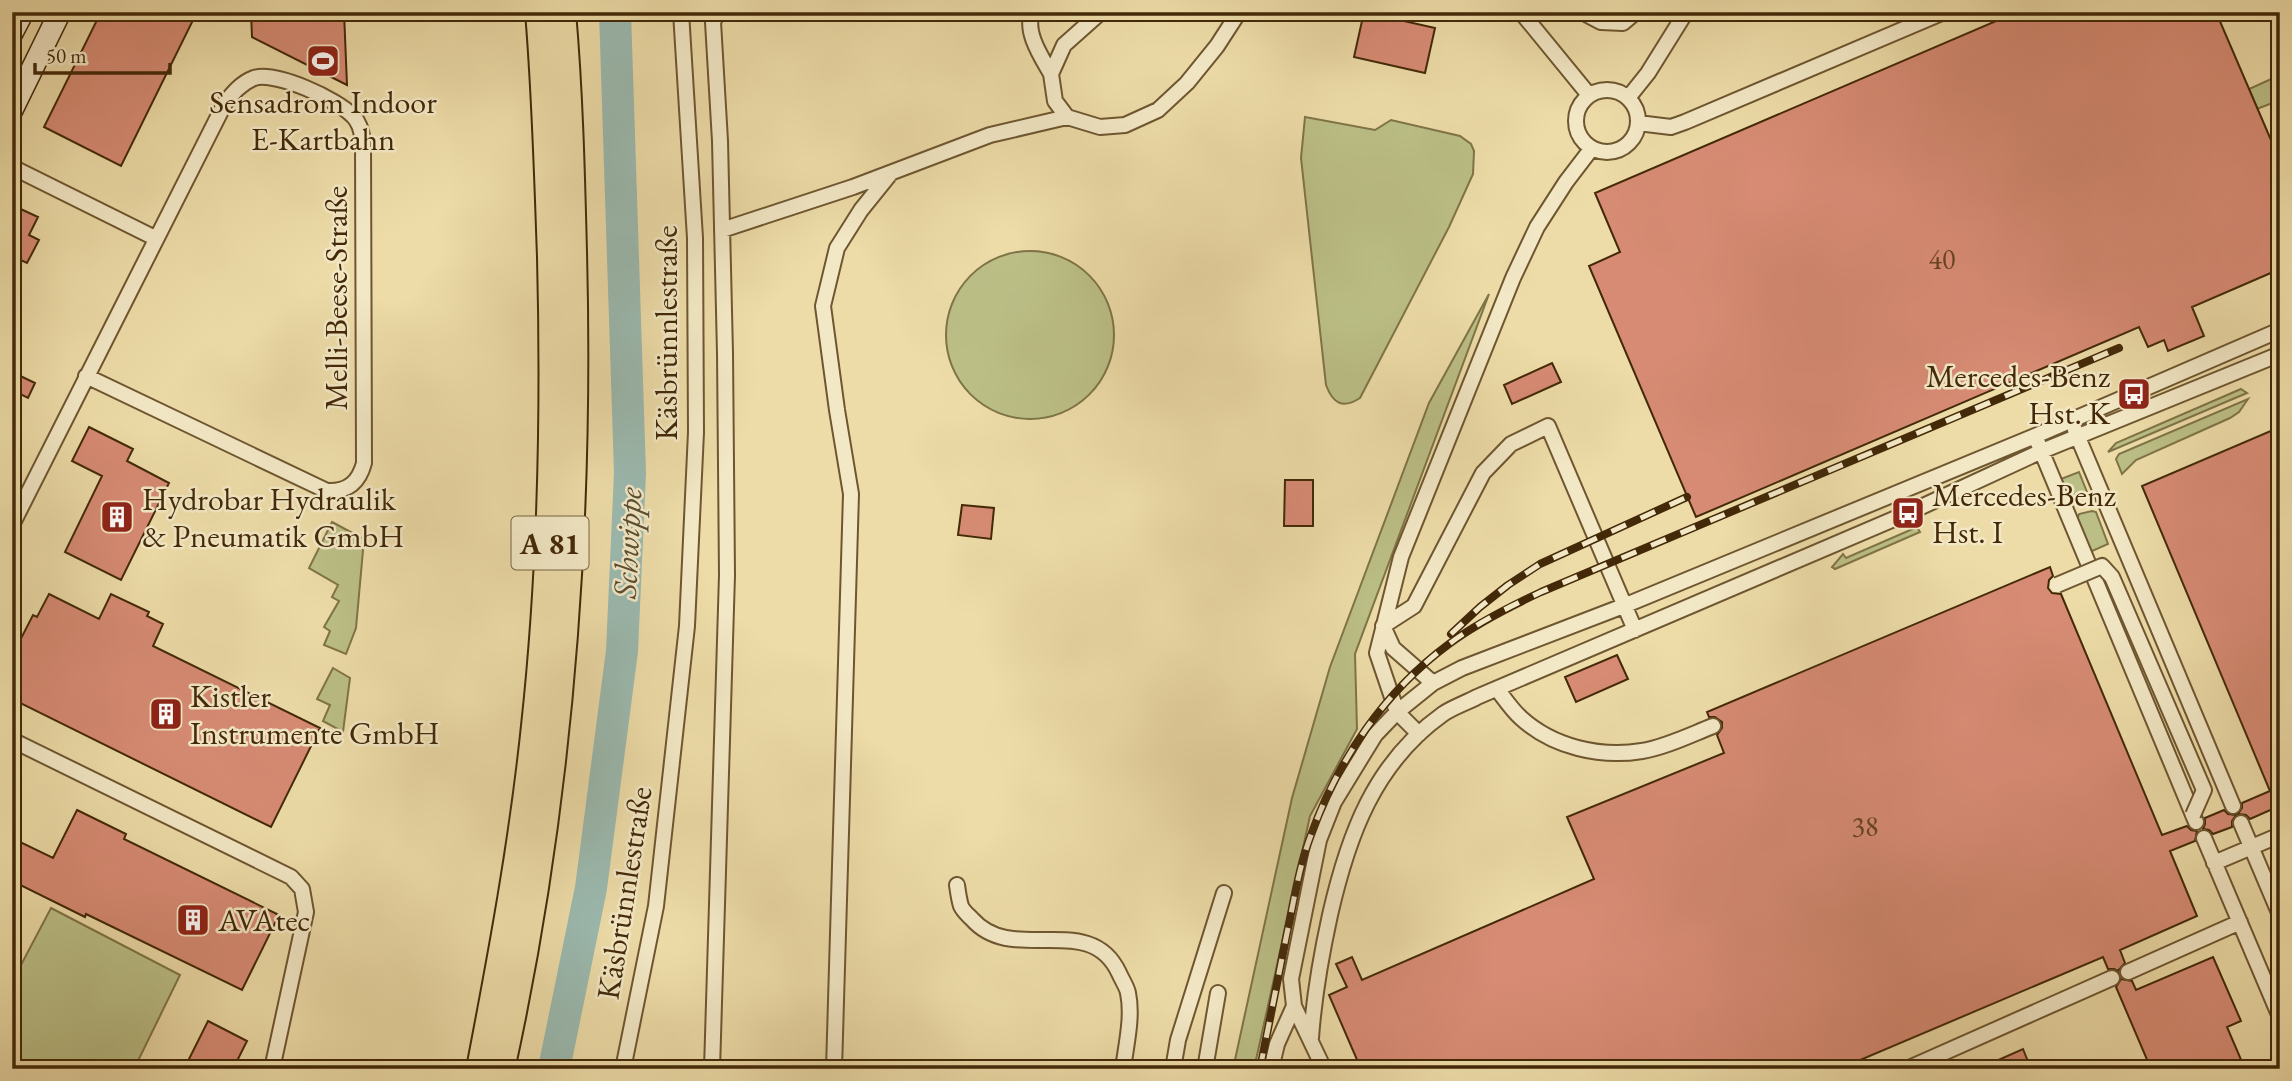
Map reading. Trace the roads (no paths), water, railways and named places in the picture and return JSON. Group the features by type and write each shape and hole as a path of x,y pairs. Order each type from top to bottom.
{"highway":[{"name":"A 81","path":"480,1069 518,860 535,726 549,557 554,338 546,90 539,12"},
{"name":"A 81","path":"501,1069 524,961 546,815 558,722 569,571 576,325 570,133 562,12"}],"main road":[{"path":"12,33 23,12"},
{"path":"12,110 22,71 60,12"}],"street":[{"name":"Käsbrünnlestraße","path":"623,1069 656,906 687,626 696,432 695,238 681,12"},
{"path":"712,1069 727,575 720,141 713,22 718,12"},
{"path":"1033,12 1030,18 1035,46 1051,74 1055,101 1067,117"},
{"path":"1051,74 1063,45 1101,12"},
{"path":"722,230 890,174 990,135 1067,117 1100,128 1125,125 1158,110 1187,83 1217,46 1239,12"},
{"path":"1521,12 1589,95"},
{"path":"1582,12 1601,22 1623,23 1636,12"},
{"path":"1628,98 1654,65 1686,12"},
{"path":"1638,123 1671,127 1685,122 1944,12"},
{"name":"Melli-Beese-Straße","path":"86,376 327,491 340,492 361,475 364,463 363,140 355,117 345,109 285,79 268,76 253,79 237,88 225,103 155,238"},
{"path":"1599,91 1619,92 1628,98 1637,114 1638,123 1630,142 1612,152 1592,149 1578,133 1577,112 1582,103 1589,95 1599,91"},
{"path":"1419,734 1397,712 1377,653 1401,557 1513,278 1537,227 1566,182 1592,149"},
{"path":"12,167 155,238 12,525"},
{"path":"834,1069 851,494 836,410 823,306 837,248 861,210 890,174"},
{"path":"1324,1069 1294,1006 1291,979 1320,840 1334,802 1375,735 1397,712 1433,683 1462,668 1626,605 2035,436 2280,330"},
{"path":"1311,1039 1314,993 1326,933 1354,830 1374,789 1405,747 1444,713 1908,513 2042,451 2280,354"},
{"path":"2071,420 2233,806"},
{"path":"1383,626 1414,606 1483,473 1511,444 1548,426 1635,630"},
{"path":"2035,436 2042,451 2195,818 2204,790 2112,577 2102,566 2057,585"},
{"path":"1383,626 1393,648 1433,683"},
{"path":"1497,689 1521,718 1559,743 1614,754 1643,751 1713,726"},
{"path":"12,740 291,877 302,889 306,912 272,1069"},
{"path":"2241,823 2280,915"},
{"path":"2214,863 2280,835"},
{"path":"2204,838 2280,1017"},
{"path":"957,885 962,907 975,923 992,936 1013,940 1082,942 1091,944 1114,961 1128,992 1129,1025 1123,1069"},
{"path":"1172,1069 1178,1040 1224,893"},
{"path":"2128,972 2240,922"},
{"path":"1907,1069 2112,978"},
{"path":"1205,1069 1218,993"},
{"path":"1271,1069 1277,1044 1294,1006"}],"waterway":[{"name":"Schwippe","path":"554,1069 591,888 622,651 630,473 615,12"}],"railway":[{"path":"1260,1069 1300,871 1322,807 1349,754 1366,729 1384,706 1426,663 1471,629 1541,592 2119,348"},
{"path":"1451,634 1480,607 1540,564 1687,497"}],"place":[{"name":"Sensadrom Indoor E-Kartbahn","path":"323,61"},
{"name":"Mercedes-Benz Hst. K","path":"2134,394"},
{"name":"Mercedes-Benz Hst. I","path":"1908,513"},
{"name":"Hydrobar Hydraulik & Pneumatik GmbH","path":"117,517"},
{"name":"Kistler Instrumente GmbH","path":"166,714"},
{"name":"AVAtec","path":"193,920"}]}
